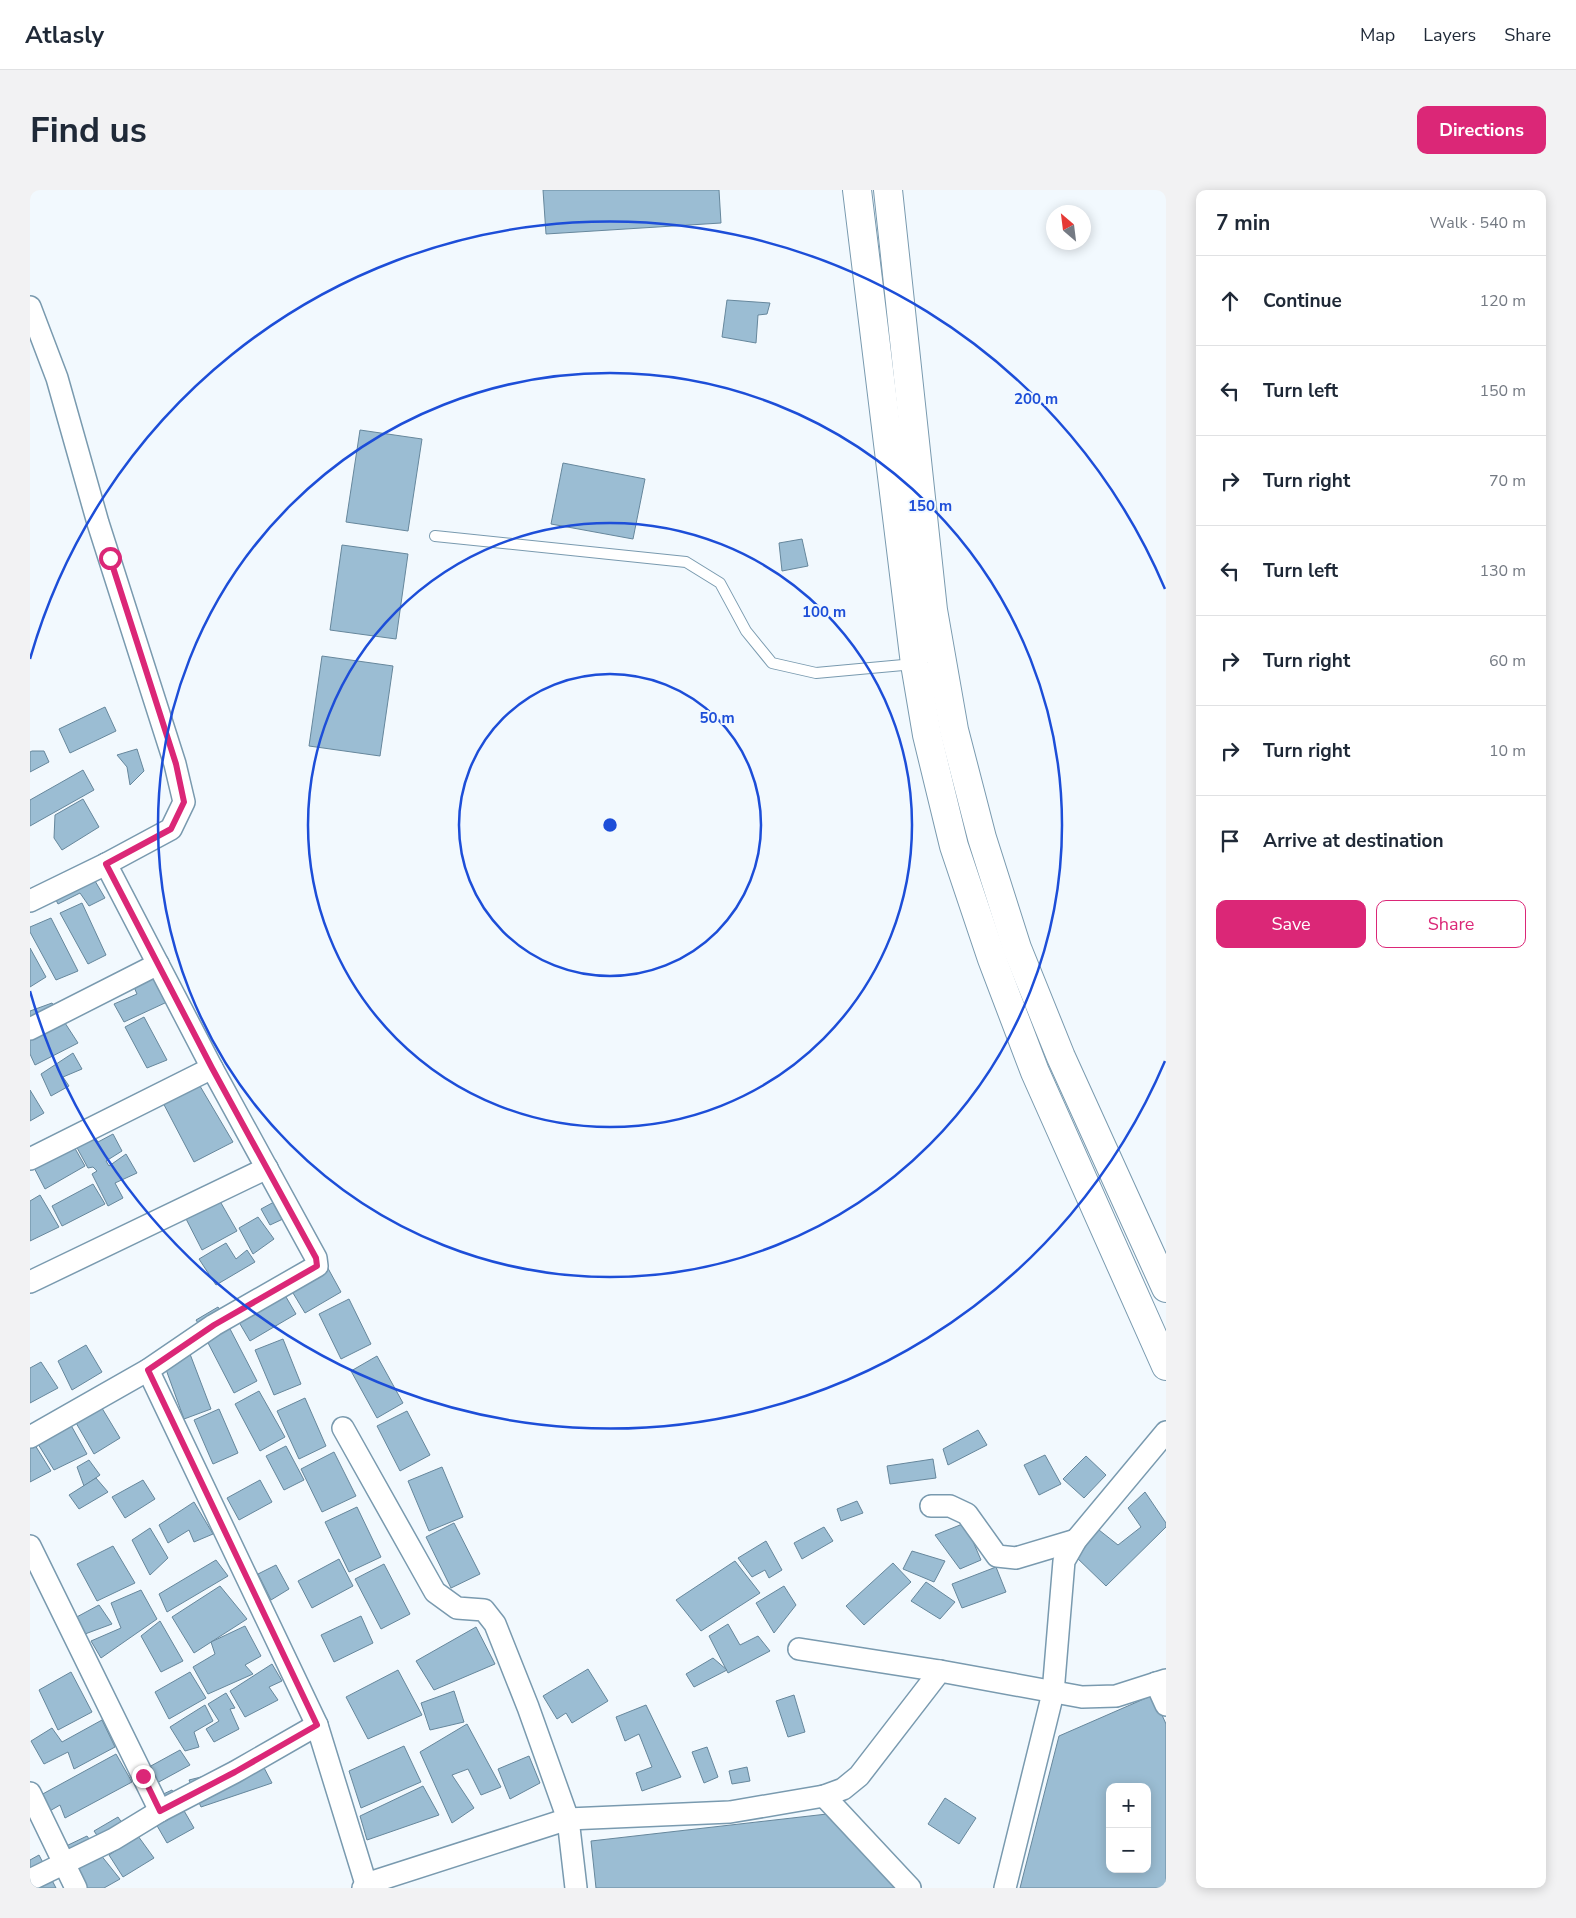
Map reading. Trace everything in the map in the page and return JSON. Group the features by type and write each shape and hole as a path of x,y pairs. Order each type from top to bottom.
{"highway":[{"path":"856,190 915,664 927,734 954,846 992,959 1035,1072 1166,1366"},
{"path":"888,190 934,610 954,730 982,838 1018,948 1061,1057 1166,1288"}],"street":[{"path":"30,306 57,378 98,523 176,764 184,802 171,829 106,864 30,901"},
{"path":"30,1437 148,1370 214,1325 317,1266 316,1258 212,1068 106,864"},
{"path":"30,1029 158,964"},
{"path":"30,1159 212,1068"},
{"path":"30,1282 267,1168"},
{"path":"148,1370 317,1725 364,1886 568,1819 730,1812 824,1796 843,1789 859,1776 940,1671"},
{"path":"343,1428 435,1592 457,1608 484,1610 495,1624 528,1707 568,1819 576,1888"},
{"path":"1006,1888 1053,1693 1064,1560 1076,1540 1166,1432"},
{"path":"931,1506 950,1506 967,1514 997,1556 1016,1558 1076,1540"},
{"path":"30,1546 160,1811"},
{"path":"800,1649 940,1671 1082,1697 1116,1696 1161,1682 1166,1705"},
{"path":"30,1880 114,1839 160,1811 235,1772 317,1725"},
{"path":"30,1793 76,1888"},
{"path":"824,1796 910,1888"}],"lane":[{"path":"435,536 686,562 720,583 746,631 772,663 816,673 915,664"}],"building":[{"path":"543,190 719,190 721,223 546,234"},
{"path":"727,300 770,303 767,314 758,315 756,343 722,337"},
{"path":"360,430 422,439 408,531 346,522"},
{"path":"563,463 645,479 633,539 551,524"},
{"path":"802,539 808,566 782,571 779,543"},
{"path":"342,545 408,554 396,639 330,630"},
{"path":"322,656 393,666 380,756 309,746"},
{"path":"105,707 116,731 70,753 59,729"},
{"path":"137,749 144,771 130,785 127,767 117,755"},
{"path":"44,751 49,762 30,772 30,752"},
{"path":"83,770 94,790 30,826 30,800"},
{"path":"83,799 99,827 62,850 54,838 55,815"},
{"path":"88,869 105,898 89,906 80,893 58,904 50,888"},
{"path":"82,903 106,955 88,964 60,913"},
{"path":"51,918 78,971 56,980 30,932 30,927"},
{"path":"30,948 46,977 30,987"},
{"path":"147,965 167,1002 124,1022 114,1004 137,994 128,973"},
{"path":"52,1003 78,1043 35,1065 30,1054 30,1011"},
{"path":"144,1017 167,1060 147,1068 125,1027"},
{"path":"73,1053 82,1069 63,1077 69,1086 51,1096 41,1074"},
{"path":"197,1081 233,1142 194,1162 161,1099"},
{"path":"30,1090 44,1113 30,1121"},
{"path":"65,1131 85,1166 45,1189 30,1160"},
{"path":"93,1134 98,1142 113,1134 122,1151 106,1161 109,1166 126,1154 137,1173 115,1183 123,1198 108,1206 92,1174 97,1171 93,1167 88,1168 75,1144"},
{"path":"93,1184 105,1204 62,1226 52,1206"},
{"path":"40,1195 59,1227 30,1241 30,1201"},
{"path":"217,1196 237,1231 202,1250 183,1213"},
{"path":"274,1202 283,1219 270,1225 261,1209"},
{"path":"258,1217 274,1239 253,1254 239,1228"},
{"path":"226,1243 236,1259 247,1250 255,1262 216,1285 199,1259"},
{"path":"324,1261 341,1292 305,1313 287,1283"},
{"path":"279,1285 296,1314 250,1341 233,1312"},
{"path":"349,1299 371,1344 341,1359 319,1314"},
{"path":"218,1307 229,1323 207,1337 196,1320"},
{"path":"229,1327 257,1381 234,1393 206,1339"},
{"path":"283,1339 301,1384 274,1395 255,1350"},
{"path":"86,1345 102,1372 72,1390 58,1361"},
{"path":"190,1354 211,1409 184,1419 164,1364"},
{"path":"377,1356 403,1403 377,1418 351,1371"},
{"path":"41,1362 58,1388 30,1403 30,1368"},
{"path":"259,1391 285,1437 260,1451 235,1404"},
{"path":"94,1395 120,1438 94,1454 68,1409"},
{"path":"305,1398 326,1446 299,1459 277,1411"},
{"path":"219,1409 238,1453 213,1464 194,1420"},
{"path":"63,1411 87,1454 54,1470 30,1431"},
{"path":"407,1411 430,1455 400,1471 377,1426"},
{"path":"978,1430 987,1445 948,1465 943,1449"},
{"path":"30,1437 51,1471 30,1482"},
{"path":"286,1446 304,1480 284,1490 266,1456"},
{"path":"334,1452 356,1496 322,1512 301,1469"},
{"path":"1045,1455 1061,1484 1039,1495 1024,1465"},
{"path":"1086,1456 1106,1475 1084,1498 1063,1479"},
{"path":"933,1459 936,1478 890,1484 887,1466"},
{"path":"89,1460 100,1475 84,1486 77,1467"},
{"path":"442,1467 463,1517 429,1531 408,1481"},
{"path":"96,1478 108,1492 79,1509 69,1495"},
{"path":"143,1480 155,1499 125,1518 112,1497"},
{"path":"260,1480 272,1502 239,1520 227,1498"},
{"path":"1145,1492 1166,1523 1166,1527 1106,1586 1073,1554 1099,1530 1118,1545 1141,1527 1128,1508"},
{"path":"857,1501 863,1513 841,1521 837,1509"},
{"path":"194,1502 213,1534 194,1542 189,1530 168,1543 159,1525"},
{"path":"357,1507 381,1557 349,1572 325,1522"},
{"path":"454,1523 480,1574 451,1588 426,1537"},
{"path":"965,1523 981,1560 960,1569 935,1535"},
{"path":"824,1527 833,1541 802,1559 794,1543"},
{"path":"150,1528 168,1558 150,1575 132,1540"},
{"path":"766,1541 782,1570 769,1578 765,1570 752,1577 738,1558"},
{"path":"113,1546 135,1583 97,1601 77,1564"},
{"path":"912,1551 945,1561 934,1582 903,1569"},
{"path":"339,1559 353,1586 312,1608 298,1581"},
{"path":"216,1560 228,1576 167,1612 159,1594"},
{"path":"735,1561 760,1593 701,1631 676,1600"},
{"path":"893,1563 911,1582 864,1625 846,1606"},
{"path":"384,1564 410,1614 381,1629 355,1579"},
{"path":"276,1565 289,1589 271,1600 258,1574"},
{"path":"996,1567 1006,1592 962,1608 952,1584"},
{"path":"926,1582 955,1602 940,1619 911,1601"},
{"path":"220,1586 247,1619 194,1653 172,1617"},
{"path":"784,1586 796,1605 774,1633 756,1603"},
{"path":"141,1590 157,1619 101,1658 91,1641 121,1628 111,1603"},
{"path":"99,1605 112,1624 85,1634 73,1619"},
{"path":"361,1616 373,1643 334,1662 321,1635"},
{"path":"160,1621 183,1661 161,1672 141,1636"},
{"path":"728,1624 740,1645 758,1636 770,1651 728,1673 709,1636"},
{"path":"245,1626 261,1656 245,1665 253,1674 208,1694 193,1667 215,1654 211,1642"},
{"path":"476,1627 495,1664 434,1690 416,1661"},
{"path":"713,1658 727,1670 694,1687 686,1674"},
{"path":"272,1664 282,1681 269,1687 278,1700 245,1717 230,1691"},
{"path":"588,1669 608,1701 572,1723 566,1713 557,1719 543,1696"},
{"path":"398,1670 422,1715 368,1739 346,1697"},
{"path":"71,1672 92,1712 58,1730 39,1690"},
{"path":"190,1672 206,1698 169,1719 155,1692"},
{"path":"454,1691 464,1722 430,1730 421,1703"},
{"path":"226,1693 235,1708 230,1709 239,1729 214,1742 206,1729 219,1721 208,1704"},
{"path":"794,1695 805,1732 788,1737 776,1701"},
{"path":"1153,1695 1166,1724 1166,1888 1020,1888 1059,1736"},
{"path":"205,1705 213,1721 194,1732 199,1747 185,1751 170,1727"},
{"path":"646,1705 681,1777 642,1791 636,1773 652,1767 639,1734 625,1741 616,1717"},
{"path":"102,1720 115,1747 74,1769 68,1752 44,1764 31,1741 52,1728 62,1742"},
{"path":"467,1724 501,1787 481,1795 468,1769 452,1775 474,1808 452,1823 420,1752"},
{"path":"404,1746 421,1782 361,1808 349,1771"},
{"path":"707,1747 718,1777 704,1783 692,1752"},
{"path":"180,1750 190,1765 157,1783 149,1767"},
{"path":"116,1754 132,1782 65,1818 60,1805 48,1812 39,1796"},
{"path":"529,1756 540,1783 510,1799 498,1769"},
{"path":"261,1762 272,1783 201,1807 189,1780"},
{"path":"747,1767 750,1781 732,1784 729,1771"},
{"path":"423,1786 439,1815 367,1840 360,1816"},
{"path":"172,1790 194,1828 167,1843 144,1803"},
{"path":"945,1798 976,1818 959,1844 928,1824"},
{"path":"827,1814 899,1888 596,1888 591,1841"},
{"path":"118,1817 131,1836 108,1851 94,1831"},
{"path":"87,1836 99,1853 72,1865 62,1848"},
{"path":"138,1836 154,1858 123,1877 109,1855"},
{"path":"100,1854 120,1879 104,1888 83,1888 73,1869"},
{"path":"39,1855 56,1888 36,1888 30,1877 30,1860"}],"route":[{"path":"110,558 176,764 184,802 171,829 106,864 212,1068 316,1258 317,1266 214,1325 148,1370 317,1725 235,1772 160,1811 143,1776"}]}
